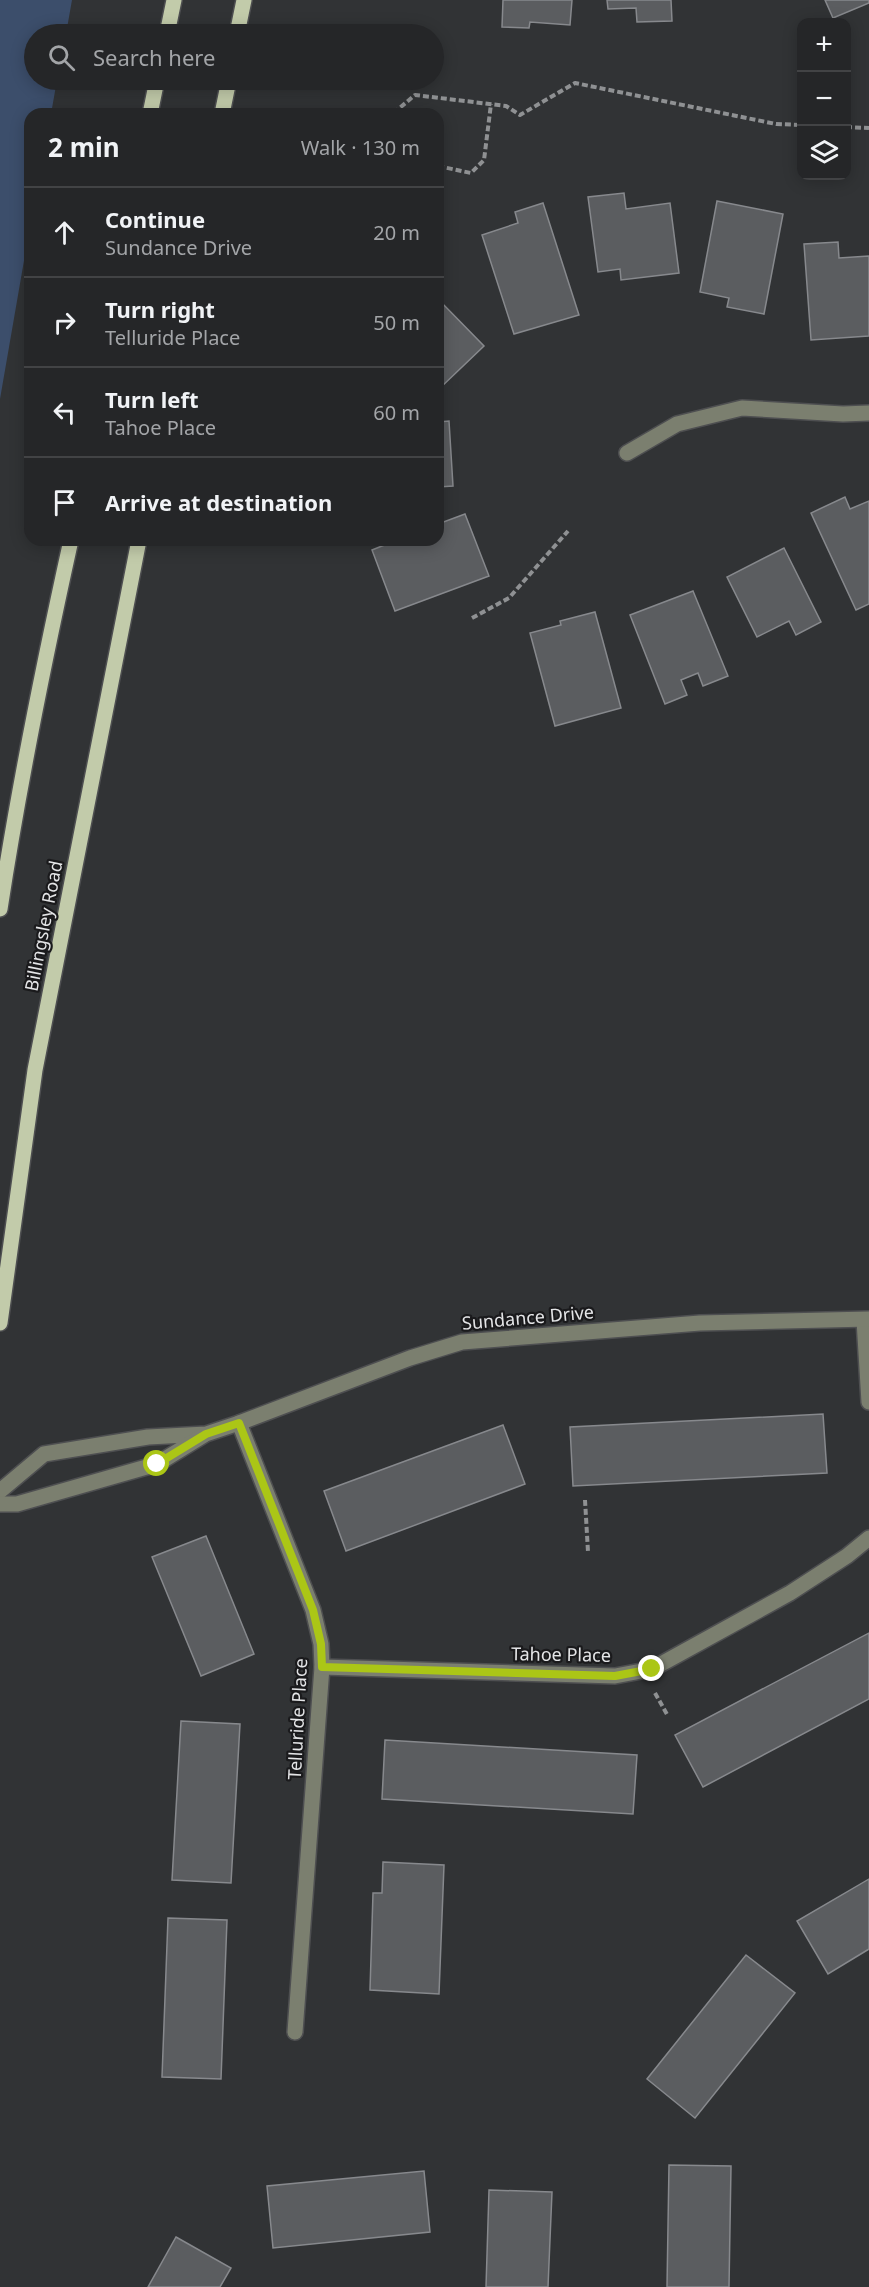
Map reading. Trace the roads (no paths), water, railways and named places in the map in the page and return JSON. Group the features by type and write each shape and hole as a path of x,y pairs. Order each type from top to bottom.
{"main road":[{"path":"169,24 174,0"},
{"path":"239,24 244,0"},
{"path":"151,108 155,90"},
{"path":"223,108 227,90"},
{"path":"0,909 11,838 49,638 70,546"},
{"name":"Billingsley Road","path":"0,1323 35,1071 138,546"}],"street":[{"path":"627,453 677,424 742,408 843,414 869,413"},
{"path":"867,1319 869,1402"},
{"name":"Sundance Drive","path":"0,1504 17,1504 157,1464 206,1434 410,1358 462,1342 700,1323 867,1319"},
{"name":"Telluride Place","path":"239,1423 313,1610 321,1644 322,1667 295,2032"},
{"name":"Sundance Drive","path":"0,1491 44,1454 148,1437 206,1434"},
{"name":"Tahoe Place","path":"322,1667 615,1676 652,1669 790,1593 869,1539"}]}
